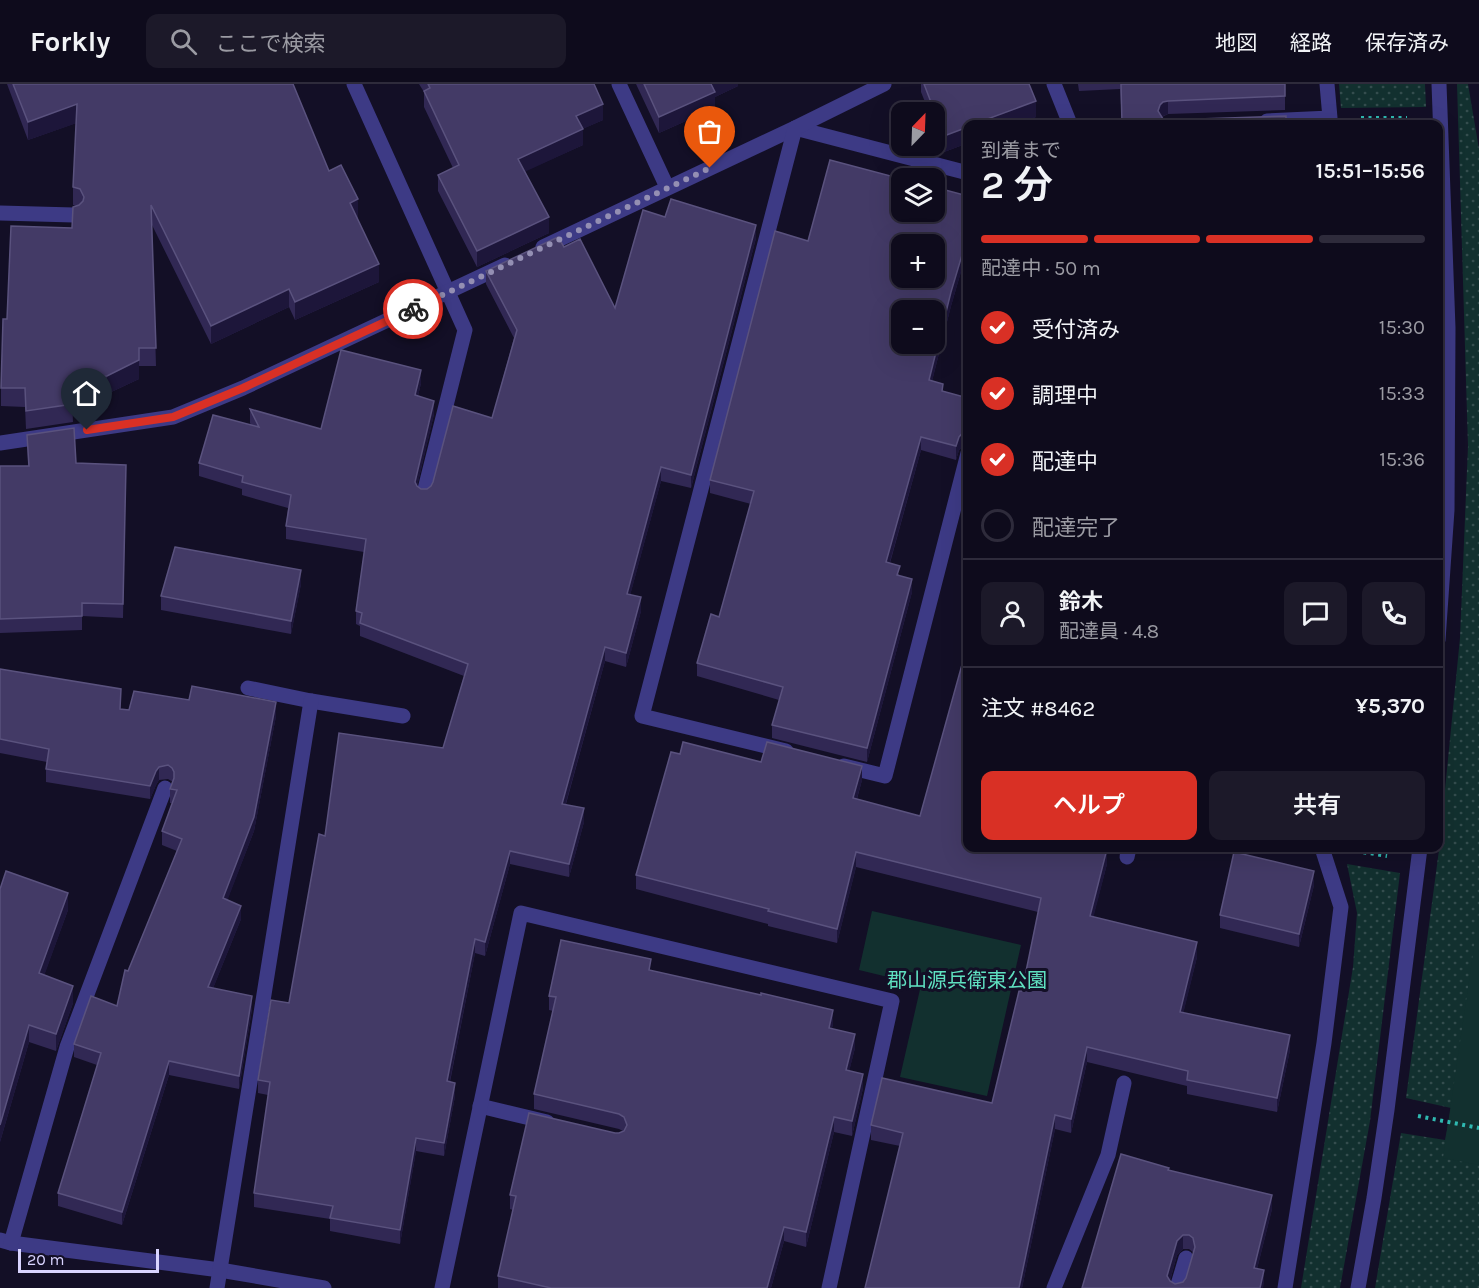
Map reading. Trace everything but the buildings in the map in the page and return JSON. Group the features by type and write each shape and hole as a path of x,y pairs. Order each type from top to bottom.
{"street":[{"path":"354,84 465,330 424,493"},
{"path":"619,84 667,187"},
{"path":"0,443 173,417 243,388 448,292 884,84"},
{"path":"1054,84 1068,120"},
{"path":"1276,120 1330,118 1327,84"},
{"path":"1439,84 1440,120"},
{"path":"795,128 963,172"},
{"path":"795,128 642,716 804,756"},
{"path":"1443,192 1448,328 1447,510 1443,568"},
{"path":"0,213 74,215"},
{"path":"827,762 885,776 963,472"},
{"path":"248,688 403,716"},
{"path":"217,1288 311,701"},
{"path":"165,788 68,1047 5,1241 220,1269 324,1288"},
{"path":"1285,1288 1324,1043 1341,907 1323,852"},
{"path":"1358,1288 1387,1110 1419,852"},
{"path":"442,1288 521,913 892,1001 829,1288"},
{"path":"1054,1288 1108,1155 1124,1083"},
{"path":"480,1106 560,1125"},
{"path":"1177,1288 1186,1258"}],"path":[{"path":"1360,118 1413,118"},
{"path":"1362,852 1391,856"},
{"path":"1415,1116 1479,1128"}],"green space":[{"path":"1339,84 1425,84 1426,107 1341,108"},
{"path":"1457,84 1468,84 1479,149 1479,1288 1375,1288 1401,1133 1445,1140 1451,1108 1406,1098 1439,852 1443,852 1443,810 1460,638 1468,446"},
{"path":"1347,864 1400,873 1370,1121 1340,1288 1301,1288 1353,967 1357,913"},
{"name":"郡山源兵衛東公園","path":"872,911 1021,945 987,1096 900,1077 921,985 859,970"},
{"path":"1479,913 1479,1165 1443,1158"}],"way so far":[{"path":"413,309 710,168"}],"route":[{"path":"87,430 173,417 243,388 413,309"}]}
